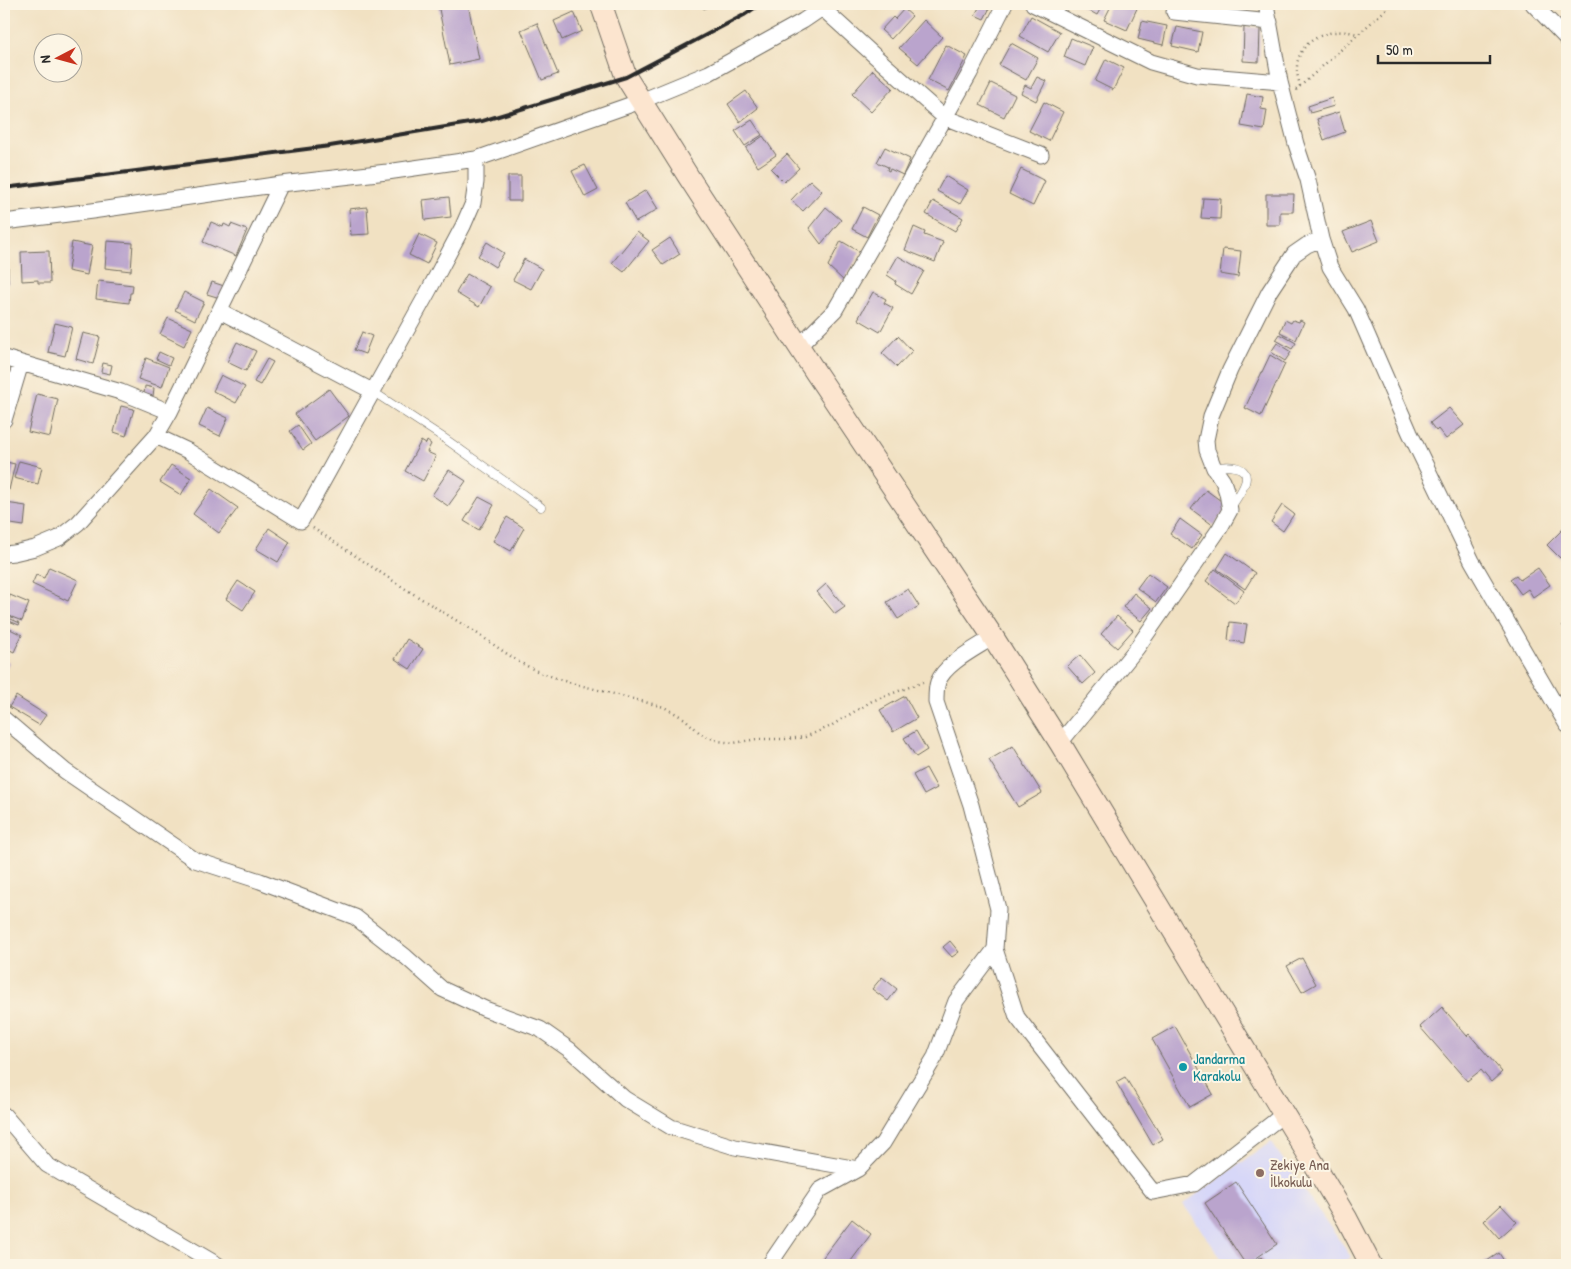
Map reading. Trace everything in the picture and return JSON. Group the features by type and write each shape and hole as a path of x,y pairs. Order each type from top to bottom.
{"street":[{"path":"601,4 626,76 641,101 799,346 993,637 1060,743 1347,1219 1371,1265"},
{"path":"799,346 835,310 970,73 1006,4"},
{"path":"1033,4 1151,62 1197,76 1280,82"},
{"path":"1266,4 1280,82 1330,267 1356,309 1410,433 1472,561 1567,725"},
{"path":"1533,4 1567,39"},
{"path":"4,222 476,159 641,101 709,73 803,21 824,6 876,57 944,116 1041,155"},
{"path":"1174,12 1270,22"},
{"path":"156,436 188,452 301,521 428,292 474,203 476,159"},
{"path":"4,554 14,554 35,548 59,538 78,523 156,436 170,412 281,184"},
{"path":"1060,743 1137,648 1220,528 1230,510 1223,481 1214,468 1207,450 1206,440 1211,416 1230,370 1269,292 1294,254 1321,238"},
{"path":"220,311 372,391"},
{"path":"4,358 121,392 170,412"},
{"path":"4,420 21,363"},
{"path":"993,637 943,672 937,684 936,702 971,805 998,909 995,948 1017,1016 1153,1192 1194,1184 1284,1114"},
{"path":"4,719 65,771 195,860 260,881 356,917 442,988 540,1030 570,1050 625,1099 671,1127 735,1147 858,1168"},
{"path":"769,1265 820,1190 858,1168 883,1144 935,1057 956,1001 995,948"},
{"path":"4,1115 46,1165 218,1265"}],"lane":[{"path":"372,391 444,438 541,507"},
{"path":"1214,468 1231,466 1241,468 1244,472 1246,482 1230,510"}],"path":[{"path":"1285,100 1392,4"},
{"path":"1300,86 1296,68 1301,52 1310,42 1326,33 1347,32 1357,34"},
{"path":"301,521 475,632 518,662 557,679 664,706 685,719 701,734 718,742 734,743 757,739 786,740 805,737 823,730 883,696 897,693 925,682 937,684"}],"shaded area":[{"name":"Zekiye Ana İlkokulu","path":"1271,1142 1351,1257 1340,1265 1226,1265 1183,1204"}],"building":[{"path":"438,4 468,4 479,59 450,65"},
{"path":"700,4 711,4 704,9"},
{"path":"981,4 990,8 984,19 975,15"},
{"path":"1077,4 1103,4 1097,15"},
{"path":"1112,4 1139,4 1127,30 1104,20"},
{"path":"904,9 912,16 891,39 881,30 893,17 895,19"},
{"path":"574,12 582,31 562,40 554,21"},
{"path":"1031,16 1060,32 1048,52 1020,36"},
{"path":"924,20 942,37 918,64 899,48"},
{"path":"1142,21 1167,26 1163,45 1138,39"},
{"path":"537,23 558,74 542,80 521,30"},
{"path":"1177,27 1202,32 1198,52 1172,46"},
{"path":"1244,27 1260,28 1259,62 1243,61"},
{"path":"1071,38 1093,47 1085,66 1064,57"},
{"path":"1011,43 1038,58 1026,80 999,65"},
{"path":"946,45 967,56 949,91 928,80"},
{"path":"1106,59 1124,68 1113,90 1095,81"},
{"path":"873,70 893,88 871,112 852,94"},
{"path":"1037,77 1046,81 1036,101 1021,93 1025,85 1031,88"},
{"path":"991,83 1015,95 1004,117 980,105"},
{"path":"746,91 758,108 740,122 728,104"},
{"path":"1247,94 1263,97 1261,109 1267,110 1264,130 1241,126"},
{"path":"1332,98 1334,106 1310,113 1308,106"},
{"path":"1044,102 1063,112 1049,141 1029,131"},
{"path":"1339,112 1345,132 1324,140 1317,119"},
{"path":"752,120 762,135 745,146 735,131"},
{"path":"763,136 776,155 758,167 746,148"},
{"path":"885,147 910,159 903,175 890,169 889,171 887,170 888,167 877,162"},
{"path":"787,154 799,168 784,182 771,169"},
{"path":"585,165 598,190 585,197 572,171"},
{"path":"1021,169 1045,181 1033,206 1009,194"},
{"path":"508,176 521,176 521,201 508,201"},
{"path":"945,176 968,190 960,204 937,191"},
{"path":"810,180 822,191 803,211 791,200"},
{"path":"646,190 658,209 636,222 625,203"},
{"path":"1266,194 1294,194 1293,212 1280,212 1280,225 1266,225"},
{"path":"449,197 451,217 425,220 423,200"},
{"path":"1203,198 1221,199 1220,219 1201,218"},
{"path":"933,201 963,218 955,231 926,214"},
{"path":"367,207 369,234 351,235 349,209"},
{"path":"826,207 841,220 821,244 809,228"},
{"path":"863,207 878,215 867,237 852,229"},
{"path":"1371,221 1379,241 1352,252 1343,232"},
{"path":"211,222 223,227 224,224 230,227 231,224 247,230 236,256 203,242"},
{"path":"914,227 925,232 924,235 943,242 935,262 905,250"},
{"path":"637,232 649,241 624,272 612,263"},
{"path":"419,234 437,243 427,264 409,255"},
{"path":"670,238 680,254 663,265 652,250"},
{"path":"107,241 133,243 131,271 105,268"},
{"path":"841,241 860,252 844,281 828,266"},
{"path":"72,242 92,246 87,275 68,271"},
{"path":"487,242 504,253 495,267 478,256"},
{"path":"1223,249 1241,251 1238,277 1220,274"},
{"path":"49,251 50,283 38,283 38,280 22,281 21,252"},
{"path":"4,256 8,256 8,284 4,284"},
{"path":"898,256 924,271 911,294 895,284 896,281 887,275"},
{"path":"524,259 542,269 531,289 513,280"},
{"path":"467,274 490,287 479,307 456,293"},
{"path":"98,281 133,285 129,303 96,299"},
{"path":"212,282 224,286 220,298 207,294"},
{"path":"184,292 204,302 195,320 175,310"},
{"path":"873,292 886,299 884,303 893,308 880,332 858,319"},
{"path":"168,318 192,329 184,346 160,334"},
{"path":"1285,320 1291,323 1293,320 1304,322 1296,340 1280,332"},
{"path":"55,323 72,327 65,356 48,352"},
{"path":"362,332 372,336 365,354 354,350"},
{"path":"83,333 100,337 93,364 76,359"},
{"path":"1280,334 1296,343 1292,349 1276,340"},
{"path":"898,336 912,351 897,367 882,353"},
{"path":"237,342 256,351 246,371 227,362"},
{"path":"1277,343 1291,352 1285,361 1271,352"},
{"path":"159,352 172,358 169,365 156,359"},
{"path":"1270,355 1285,364 1261,416 1245,408"},
{"path":"146,358 169,367 162,387 138,379"},
{"path":"267,359 273,362 260,385 254,382"},
{"path":"103,363 112,365 110,374 101,372"},
{"path":"221,375 245,387 236,403 213,391"},
{"path":"145,386 154,388 153,396 144,394"},
{"path":"329,389 349,416 315,441 295,414"},
{"path":"37,394 58,399 50,437 28,432"},
{"path":"121,406 134,409 126,436 114,432"},
{"path":"207,408 228,418 220,436 199,426"},
{"path":"1449,408 1464,425 1446,439 1430,423"},
{"path":"298,425 311,444 303,450 290,431"},
{"path":"421,441 426,444 427,441 431,444 427,452 436,456 423,481 405,471"},
{"path":"19,461 42,467 38,484 14,478"},
{"path":"6,462 15,464 9,490 4,489"},
{"path":"171,465 191,478 181,495 160,482"},
{"path":"449,470 466,481 448,506 432,495"},
{"path":"211,489 238,508 219,533 193,514"},
{"path":"1206,490 1228,506 1214,526 1191,509"},
{"path":"479,497 494,505 479,530 464,521"},
{"path":"6,503 26,506 24,526 4,523"},
{"path":"1282,505 1294,514 1283,531 1271,522"},
{"path":"507,517 524,528 511,551 493,541"},
{"path":"1180,519 1202,535 1192,549 1170,534"},
{"path":"1567,525 1567,550 1560,558 1547,545"},
{"path":"269,528 290,542 278,562 256,549"},
{"path":"1227,553 1255,573 1245,589 1217,569"},
{"path":"49,567 78,580 68,601 32,584 36,575 44,578"},
{"path":"1538,568 1550,585 1533,597 1528,589 1521,594 1510,579 1516,575 1520,580"},
{"path":"1215,569 1244,591 1235,603 1206,581"},
{"path":"1148,573 1167,587 1156,602 1137,588"},
{"path":"238,581 255,592 243,610 226,599"},
{"path":"826,584 845,607 835,614 817,592"},
{"path":"908,589 919,606 898,619 887,602"},
{"path":"1134,593 1152,608 1141,621 1123,607"},
{"path":"10,595 29,603 22,621 4,614"},
{"path":"4,616 20,623 19,625 4,619"},
{"path":"1117,616 1133,630 1117,648 1101,634"},
{"path":"1567,620 1567,631 1562,625"},
{"path":"1230,622 1247,624 1244,643 1228,640"},
{"path":"4,626 22,635 14,652 4,647"},
{"path":"407,639 423,649 410,669 395,659"},
{"path":"1080,655 1095,673 1083,684 1067,666"},
{"path":"4,660 9,662 4,672"},
{"path":"16,696 46,715 39,725 9,707"},
{"path":"905,696 917,718 893,732 880,710"},
{"path":"916,731 927,750 916,757 904,738"},
{"path":"1013,746 1042,793 1018,807 989,760"},
{"path":"926,768 937,788 924,795 913,775"},
{"path":"950,941 959,952 952,957 943,947"},
{"path":"1302,958 1316,984 1302,992 1287,966"},
{"path":"882,977 897,989 888,1001 872,989"},
{"path":"1442,1007 1467,1036 1469,1034 1502,1072 1491,1082 1481,1070 1467,1081 1420,1027"},
{"name":"Jandarma Karakolu","path":"1175,1026 1213,1094 1190,1107 1152,1039"},
{"path":"1125,1077 1163,1139 1153,1145 1116,1082"},
{"path":"1236,1182 1277,1244 1246,1265 1205,1203"},
{"path":"1501,1205 1517,1222 1499,1238 1484,1221"},
{"path":"852,1219 871,1234 848,1265 817,1265"},
{"path":"1499,1253 1506,1264 1481,1265"},
{"path":"1261,1257 1266,1265 1249,1265"}],"railway":[{"path":"4,188 330,146 482,121 626,77 744,15 760,4"}],"place":[{"name":"Jandarma Karakolu","path":"1183,1067"},
{"name":"Zekiye Ana İlkokulu","path":"1260,1173"}]}
